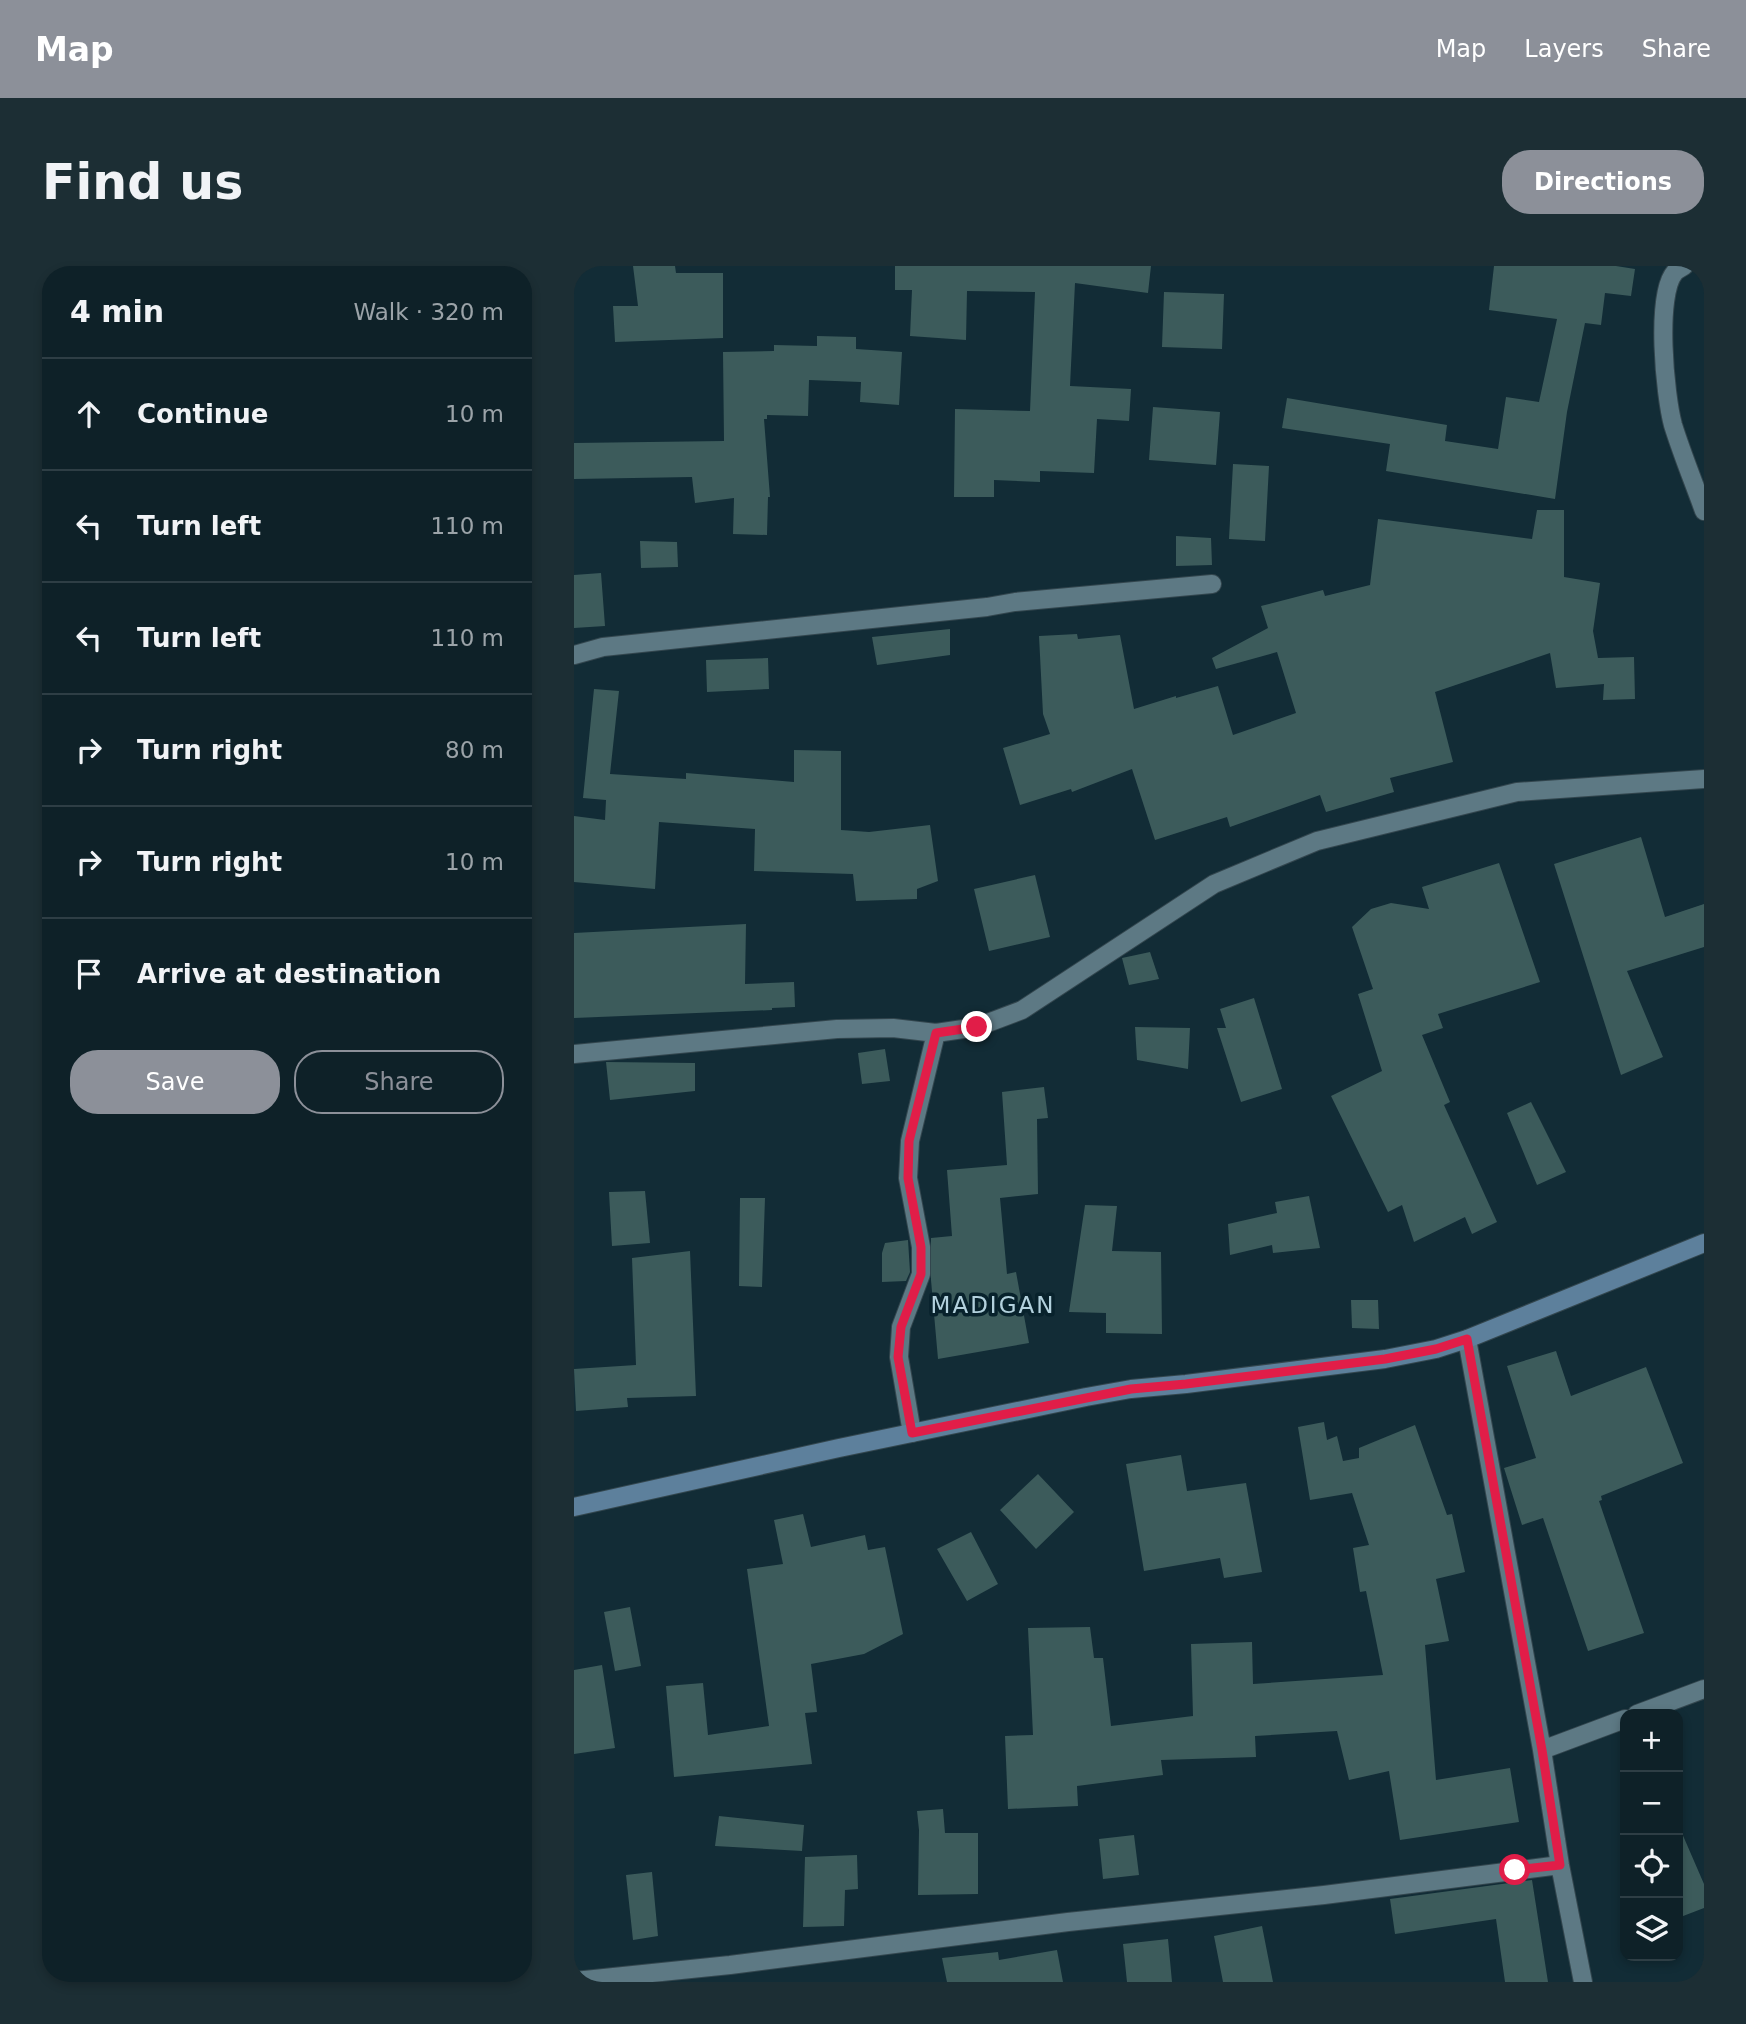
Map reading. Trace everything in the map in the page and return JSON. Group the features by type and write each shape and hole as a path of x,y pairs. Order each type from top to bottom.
{"street":[{"path":"1684,266 1675,272 1668,287 1664,316 1664,359 1673,423 1704,511"},
{"path":"574,656 603,647 1015,602 1212,584"},
{"path":"574,1054 837,1029 893,1028 936,1033 977,1027 1022,1010 1214,884 1317,841 1517,792 1704,779"},
{"path":"912,1433 898,1357 901,1327 921,1274 921,1247 908,1178 909,1141 936,1033"},
{"path":"574,1507 912,1433 1120,1391 1385,1359 1436,1349 1467,1339 1704,1243"},
{"path":"1467,1339 1583,1982"},
{"path":"1650,1709 1704,1689"},
{"path":"1542,1750 1620,1720"},
{"path":"577,1981 1068,1922 1324,1895 1560,1865"}],"building":[{"path":"633,266 675,266 676,273 723,273 723,338 615,342 613,306 638,306"},
{"path":"895,266 1151,266 1148,293 1075,283 1070,386 1131,389 1129,421 1097,419 1094,473 1040,471 1040,482 994,480 994,497 954,497 955,409 1030,411 1035,292 967,291 966,340 910,336 912,290 895,290"},
{"path":"1494,266 1616,266 1635,269 1631,296 1605,293 1601,325 1585,323 1567,412 1555,499 1386,471 1390,444 1282,428 1287,398 1447,425 1445,441 1498,449 1506,397 1539,402 1557,319 1489,310"},
{"path":"1164,292 1224,294 1222,349 1162,347"},
{"path":"817,336 856,337 856,349 902,352 899,405 860,402 861,382 809,380 808,416 767,415 767,419 764,419 770,497 767,535 733,534 734,498 695,503 692,477 574,479 574,443 724,441 723,352 774,351 774,345 817,346"},
{"path":"1153,407 1220,412 1216,465 1149,460"},
{"path":"1233,464 1269,466 1265,541 1229,539"},
{"path":"1537,510 1564,510 1564,577 1600,583 1593,631 1598,658 1634,657 1635,699 1603,700 1604,684 1556,688 1550,653 1435,692 1453,762 1390,778 1394,792 1326,812 1320,795 1230,827 1227,817 1155,840 1132,769 1072,792 1071,789 1020,805 1003,748 1050,734 1043,714 1039,636 1077,634 1078,639 1120,635 1134,709 1218,686 1233,735 1296,713 1277,652 1216,669 1212,658 1268,628 1261,606 1323,590 1325,596 1370,585 1378,519 1532,539"},
{"path":"1176,536 1211,538 1212,565 1176,566"},
{"path":"640,541 677,542 678,567 641,568"},
{"path":"601,573 605,626 574,628 574,575"},
{"path":"950,629 950,655 877,665 872,637"},
{"path":"768,658 769,689 707,692 706,660"},
{"path":"594,689 619,691 610,774 686,779 686,773 794,782 794,750 841,751 841,830 869,832 930,825 938,881 917,889 917,899 856,901 853,874 754,871 755,829 659,822 655,889 574,882 574,816 605,820 606,800 583,798"},
{"path":"1641,837 1665,917 1704,904 1704,947 1627,971 1663,1057 1621,1075 1554,864"},
{"path":"1499,863 1540,982 1438,1014 1443,1028 1422,1035 1450,1102 1444,1105 1497,1222 1472,1234 1465,1217 1414,1242 1402,1205 1388,1212 1331,1096 1382,1071 1358,994 1373,989 1352,927 1371,909 1391,903 1429,909 1422,887"},
{"path":"1035,875 1050,937 989,951 974,889"},
{"path":"746,924 745,984 794,982 795,1007 574,1018 574,933"},
{"path":"1150,952 1159,979 1129,985 1122,958"},
{"path":"1254,998 1282,1089 1241,1102 1217,1028 1226,1028 1220,1009"},
{"path":"1135,1027 1190,1028 1188,1069 1137,1060"},
{"path":"885,1049 890,1081 862,1084 858,1053"},
{"path":"606,1062 695,1063 695,1091 610,1100"},
{"path":"1044,1087 1048,1118 1037,1119 1038,1194 1000,1198 1007,1274 1016,1272 1029,1343 938,1359 931,1280 931,1238 952,1236 947,1170 1007,1165 1002,1092"},
{"path":"1531,1102 1566,1172 1537,1185 1507,1113"},
{"path":"645,1191 650,1243 612,1246 609,1192"},
{"path":"1309,1196 1320,1248 1273,1253 1272,1245 1230,1255 1228,1224 1277,1213 1275,1202"},
{"path":"740,1198 765,1198 762,1287 739,1286"},
{"path":"1085,1205 1117,1206 1112,1251 1161,1252 1162,1334 1106,1333 1106,1313 1069,1312"},
{"path":"908,1240 910,1272 906,1281 882,1282 882,1253 885,1243"},
{"path":"690,1251 696,1396 627,1398 628,1407 576,1411 574,1369 636,1365 632,1258"},
{"path":"1351,1300 1378,1300 1379,1329 1352,1328"},
{"path":"1556,1351 1571,1396 1646,1367 1683,1463 1601,1496 1602,1500 1599,1501 1644,1633 1588,1651 1543,1518 1522,1525 1504,1468 1536,1458 1507,1366"},
{"path":"1324,1422 1327,1440 1337,1436 1343,1461 1359,1458 1359,1448 1415,1425 1447,1515 1452,1514 1465,1572 1436,1579 1449,1641 1425,1645 1436,1780 1510,1768 1519,1822 1400,1840 1389,1771 1349,1780 1337,1731 1255,1736 1256,1757 1161,1760 1163,1775 1077,1786 1078,1806 1008,1809 1005,1736 1033,1735 1028,1628 1090,1627 1094,1658 1103,1658 1111,1726 1193,1716 1191,1644 1252,1642 1253,1684 1383,1675 1366,1591 1360,1592 1353,1548 1369,1545 1352,1493 1310,1500 1298,1427"},
{"path":"1181,1455 1187,1491 1246,1483 1262,1572 1224,1578 1220,1558 1144,1571 1126,1464"},
{"path":"1038,1474 1074,1512 1036,1549 1000,1510"},
{"path":"803,1514 811,1547 865,1535 868,1550 885,1547 903,1634 864,1654 811,1664 817,1712 805,1713 812,1764 674,1777 666,1686 703,1683 708,1735 769,1726 747,1569 783,1564 774,1520"},
{"path":"971,1532 998,1584 967,1601 937,1549"},
{"path":"630,1607 641,1666 615,1671 604,1612"},
{"path":"602,1665 615,1748 574,1754 574,1670"},
{"path":"943,1809 945,1833 978,1833 978,1894 918,1895 917,1811"},
{"path":"719,1816 804,1825 802,1851 715,1846"},
{"path":"1134,1835 1139,1875 1103,1879 1099,1839"},
{"path":"1683,1836 1704,1884 1704,1908 1683,1916"},
{"path":"857,1855 858,1889 845,1890 844,1926 803,1927 805,1857"},
{"path":"652,1872 658,1936 633,1940 626,1875"},
{"path":"1532,1880 1548,1982 1505,1982 1496,1919 1395,1934 1390,1899"},
{"path":"1262,1926 1273,1982 1223,1982 1214,1936"},
{"path":"1168,1939 1172,1982 1127,1982 1123,1944"},
{"path":"1057,1950 1063,1982 947,1982 942,1958 998,1952 999,1960"}],"district":[{"name":"MADIGAN","path":"993,1305"}],"route":[{"path":"977,1027 936,1033 909,1141 908,1178 921,1247 921,1274 901,1327 898,1357 912,1433 1131,1389 1385,1359 1436,1349 1467,1339 1542,1750 1560,1865 1515,1870"}]}
